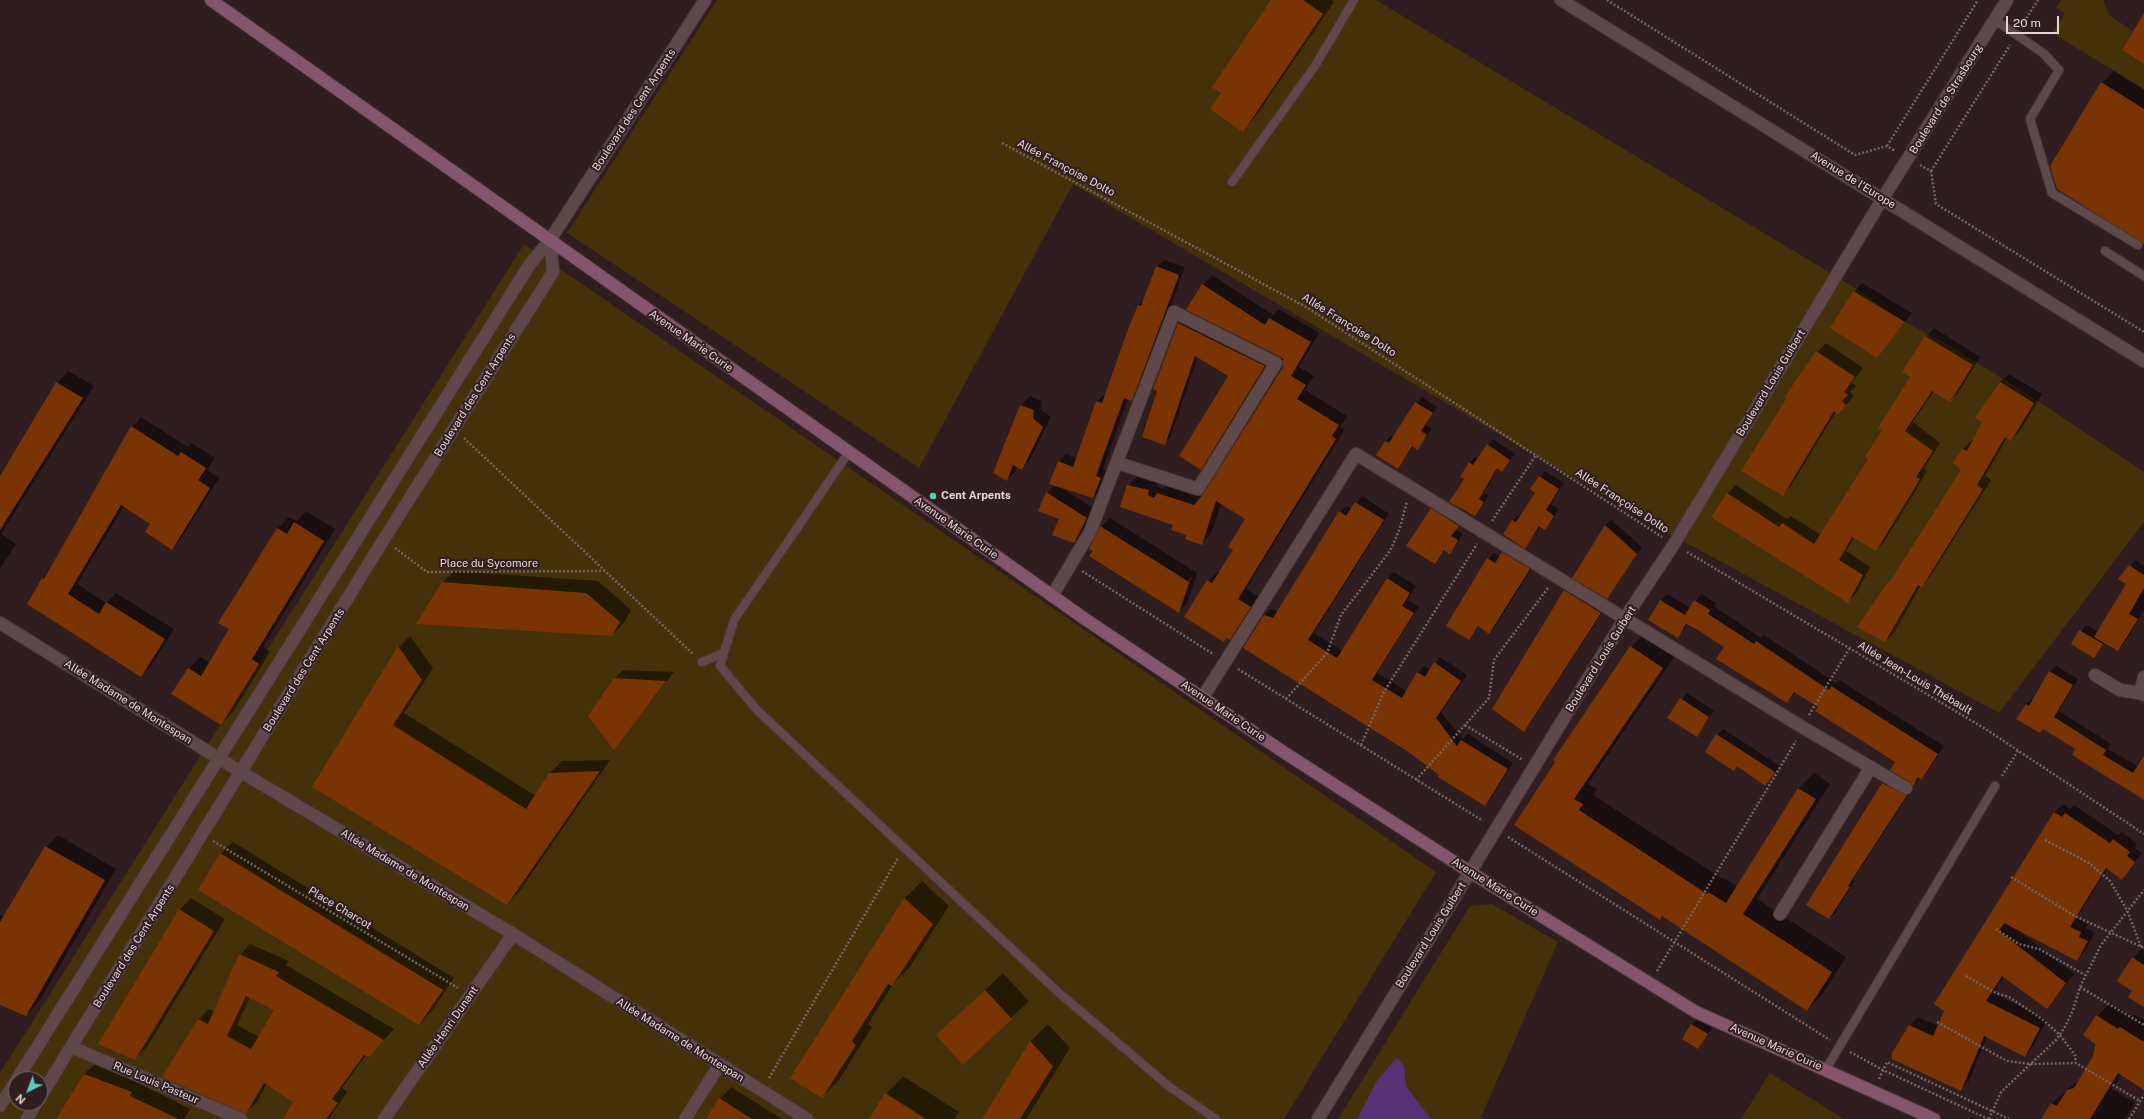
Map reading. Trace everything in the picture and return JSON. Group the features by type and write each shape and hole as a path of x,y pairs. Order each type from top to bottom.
{"main road":[{"name":"Avenue Marie Curie","path":"211,0 1052,596 1470,872 1696,1012 1826,1069 1934,1119"}],"street":[{"name":"Boulevard des Cent Arpents","path":"23,1071 530,264 550,240 705,0"},
{"name":"Avenue de l'Europe","path":"1561,0 2144,361"},
{"name":"Boulevard de Strasbourg","path":"1883,198 1909,159 2007,0"},
{"name":"Boulevard Louis Guibert","path":"1318,1119 1626,618 1674,544 1883,198"},
{"name":"Boulevard des Cent Arpents","path":"48,1084 384,539 553,272 550,240"},
{"path":"1052,596 1090,532 1118,463 1174,312 1276,363 1198,488 1118,463"},
{"path":"1203,697 1356,454 1557,575 1802,727 1906,788"},
{"name":"Allée Madame de Montespan","path":"0,623 241,772 512,934 807,1119"},
{"path":"2095,675 2120,690 2142,694 2144,677"},
{"path":"1780,914 1871,767"},
{"name":"Allée Henri Dunant","path":"384,1119 512,934"},
{"name":"Rue Louis Pasteur","path":"71,1047 241,1119"},
{"path":"685,1119 720,1064"},
{"name":"Boulevard des Cent Arpents","path":"0,1106 8,1094"}],"lane":[{"path":"1232,182 1315,66 1354,0"},
{"path":"1994,20 2043,53 2059,70 2030,119 2052,193 2138,245"},
{"path":"2105,251 2144,276"},
{"path":"849,452 734,620 720,666 757,710 1058,992 1171,1088 1216,1119"},
{"path":"702,662 724,653"},
{"path":"1826,1069 1995,786"}],"path":[{"path":"1606,0 1855,155 1887,146 1978,0"},
{"path":"2038,0 1931,171 1936,204 2144,332"},
{"name":"Allée Françoise Dolto","path":"1002,143 1306,306 1674,544"},
{"path":"1887,146 1931,171"},
{"path":"455,429 702,662"},
{"path":"1360,745 1384,692 1485,532 1536,455"},
{"path":"1286,699 1326,654 1342,615 1390,551 1400,528 1410,486"},
{"name":"Place du Sycomore","path":"384,539 427,572 605,571"},
{"name":"Allée Jean-Louis Thébault","path":"1674,544 1984,728 2144,834"},
{"path":"1072,564 1840,1046 1883,1070 1989,1119 2001,1092 2060,1035 2073,1010 2085,975 2109,932 2144,890"},
{"path":"1416,780 1489,698 1494,660 1557,575"},
{"path":"1649,983 1793,749 1802,727 1849,648"},
{"path":"1465,724 1534,767"},
{"path":"1995,786 2018,751"},
{"name":"Place Charcot","path":"202,834 470,996"},
{"path":"2045,840 2094,867 2110,881 2127,910 2143,947"},
{"path":"761,1090 904,847"},
{"path":"2011,877 2075,916 2143,947"},
{"path":"1996,929 2020,944 2038,949 2085,975"},
{"path":"1966,976 1996,993 2009,997 2042,1019 2060,1035 2075,1055 2076,1063"},
{"path":"2080,987 2144,1025"},
{"path":"1937,1022 2007,1061 2030,1064 2076,1063 2140,1101"},
{"path":"1883,1070 1887,1062 2009,1119"},
{"path":"2129,1119 2144,1095"}],"shaded area":[{"path":"717,0 1376,0 1852,286 1905,322 1952,347 2032,397 2144,472 2144,522 1999,713 1668,533 1073,184 919,468 567,233"},
{"path":"2061,0 2103,0 2109,15 2133,31 2122,50 2144,64 2144,89 2052,33 2065,13 2056,8"},
{"path":"524,244 1436,872 1284,1119 0,1119 0,1073"},
{"path":"1492,904 1558,942 1481,1117 1484,1119 1338,1119 1470,906"},
{"path":"1397,1058 1404,1066 1406,1086 1431,1119 1357,1119 1378,1079"},
{"path":"1770,1073 1844,1119 1741,1119"}],"building":[{"path":"1271,0 1303,0 1323,14 1243,132 1210,109 1221,93 1212,87"},
{"path":"2144,13 2144,64 2122,50"},
{"path":"2101,82 2144,109 2144,244 2057,189 2050,166"},
{"path":"1156,266 1179,275 1132,401 1124,398 1096,476 1101,478 1093,498 1049,484 1058,461 1073,467 1096,401 1102,403 1127,332 1138,305 1141,306"},
{"path":"1202,284 1265,325 1269,318 1311,342 1291,376 1306,385 1297,399 1339,425 1332,436 1336,439 1238,599 1251,607 1230,640 1226,638 1224,642 1184,617 1207,580 1212,583 1233,550 1228,547 1245,519 1216,501 1202,545 1185,539 1186,535 1171,530 1173,525 1120,507 1127,485 1149,490 1148,495 1154,498 1157,493 1194,505 1204,493 1283,367 1283,359 1279,356 1186,310"},
{"path":"1853,291 1905,322 1877,358 1830,328"},
{"path":"1178,323 1265,366 1201,470 1179,456 1228,376 1195,356 1165,445 1142,437 1157,391 1153,389"},
{"path":"1925,336 1973,365 1950,402 1932,391 1905,431 1933,451 1916,477 1920,479 1876,551 1852,537 1839,560 1863,575 1848,603 1711,517 1727,493 1779,527 1782,523 1814,544 1868,459 1865,457 1882,430 1878,428 1910,377 1902,372"},
{"path":"1816,351 1855,377 1844,392 1848,395 1842,401 1846,405 1838,415 1834,411 1783,496 1741,471 1786,399 1784,398"},
{"path":"56,382 83,398 0,530 0,476"},
{"path":"2000,382 2034,403 2011,441 2005,437 1977,485 1983,489 1922,587 1918,585 1885,642 1857,627 1888,582 1889,583 1961,470 1953,463 1962,449 1967,451 1982,422 1975,418"},
{"path":"1415,402 1433,413 1421,431 1427,435 1418,450 1412,446 1398,469 1376,455 1385,441 1389,443"},
{"path":"1020,405 1034,410 1033,418 1043,427 1022,470 1013,465 1007,481 993,473"},
{"path":"131,426 178,456 181,452 206,468 198,480 210,488 172,550 145,532 150,524 121,505 68,594 99,614 106,602 165,639 141,677 27,604 42,578 44,579"},
{"path":"1487,444 1510,460 1502,472 1497,468 1479,499 1484,502 1475,516 1449,502 1464,479 1460,477 1469,462 1473,465"},
{"path":"1539,476 1559,489 1546,510 1554,516 1545,530 1539,526 1525,549 1503,534 1512,520 1516,522 1535,493 1530,489"},
{"path":"1046,492 1087,518 1074,543 1052,535 1059,519 1038,511"},
{"path":"1355,502 1384,520 1308,640 1337,658 1387,578 1410,593 1402,606 1414,613 1372,680 1402,698 1417,672 1425,677 1434,662 1461,681 1436,718 1457,746 1461,740 1508,769 1485,806 1438,777 1439,775 1407,751 1243,648 1264,615 1273,618 1339,511 1346,516"},
{"path":"1431,508 1459,526 1451,536 1458,540 1450,555 1444,550 1435,564 1406,546"},
{"path":"294,522 324,541 252,659 259,664 221,725 171,694 188,668 201,676 229,629 218,623 277,528 287,534"},
{"path":"1605,525 1637,554 1607,599 1572,578"},
{"path":"1100,526 1189,582 1179,613 1089,556 1093,551 1089,549"},
{"path":"1502,552 1530,569 1489,634 1478,626 1469,640 1446,626 1487,558 1495,563"},
{"path":"2129,565 2144,575 2144,588 2129,614 2138,619 2118,651 2094,637 2126,584 2118,579"},
{"path":"442,582 586,593 620,622 612,636 416,624"},
{"path":"1564,590 1601,613 1524,732 1492,709"},
{"path":"1660,600 1685,615 1694,600 1710,610 1708,614 1754,644 1756,641 1829,690 1831,686 1938,754 1921,780 1918,777 1913,786 1910,782 1890,770 1895,762 1815,711 1818,707 1794,692 1787,703 1716,659 1724,647 1698,630 1686,624 1678,638 1648,620"},
{"path":"2079,630 2103,644 2094,658 2071,644"},
{"path":"398,646 422,680 393,725 526,809 549,773 600,771 507,905 312,787"},
{"path":"1630,646 1663,668 1574,799 1583,804 1579,810 1707,894 1708,892 1726,903 1798,788 1816,799 1743,914 1832,972 1807,1011 1662,916 1660,920 1514,825 1555,762 1553,760"},
{"path":"2049,671 2073,685 2054,717 2106,750 2103,755 2133,773 2144,756 2144,800 2072,755 2075,749 2043,729 2040,733 2016,719 2026,704 2029,706"},
{"path":"614,678 666,681 614,750 588,716"},
{"path":"1680,698 1709,717 1697,737 1667,718"},
{"path":"1716,734 1775,772 1765,786 1737,766 1734,771 1705,752"},
{"path":"1882,783 1907,795 1848,886 1850,887 1829,919 1806,905"},
{"path":"2054,812 2062,817 2065,813 2110,843 2113,839 2130,852 2127,856 2135,862 2122,880 2106,868 2070,927 2081,932 2079,937 2088,941 2077,961 2004,923 1999,931 2066,983 2047,1009 2002,976 1986,1001 2040,1028 2025,1057 1984,1036 1961,1091 1892,1059 1892,1053 1909,1025 1933,1036 1944,1011 1934,1004"},
{"path":"45,846 105,880 26,1016 0,1005 0,922"},
{"path":"220,853 443,990 419,1025 198,890"},
{"path":"904,898 933,924 892,986 888,984 852,1041 856,1045 822,1098 790,1078"},
{"path":"179,909 214,931 135,1060 98,1044"},
{"path":"239,954 279,972 276,976 384,1040 369,1057 364,1055 332,1099 338,1103 326,1119 283,1119 293,1102 264,1083 246,1114 162,1077 198,1019 208,1024","holes":["246,996 274,1010 251,1049 227,1036"]},
{"path":"2132,957 2144,965 2144,1007 2128,997 2132,991 2117,981"},
{"path":"985,990 1012,1019 963,1065 936,1035"},
{"path":"2096,1015 2118,1029 2120,1027 2144,1042 2144,1090 2118,1073 2090,1119 2041,1119 2051,1103 2057,1106 2067,1090 2074,1088 2093,1056 2095,1044 2083,1035"},
{"path":"1691,1024 1708,1034 1698,1049 1682,1039"},
{"path":"1030,1041 1053,1066 1020,1119 982,1119"},
{"path":"84,1074 132,1092 130,1096 178,1119 56,1119"},
{"path":"885,1093 926,1119 869,1119"},
{"path":"719,1098 752,1119 706,1119"}],"place":[{"name":"Cent Arpents","path":"933,496"}]}
